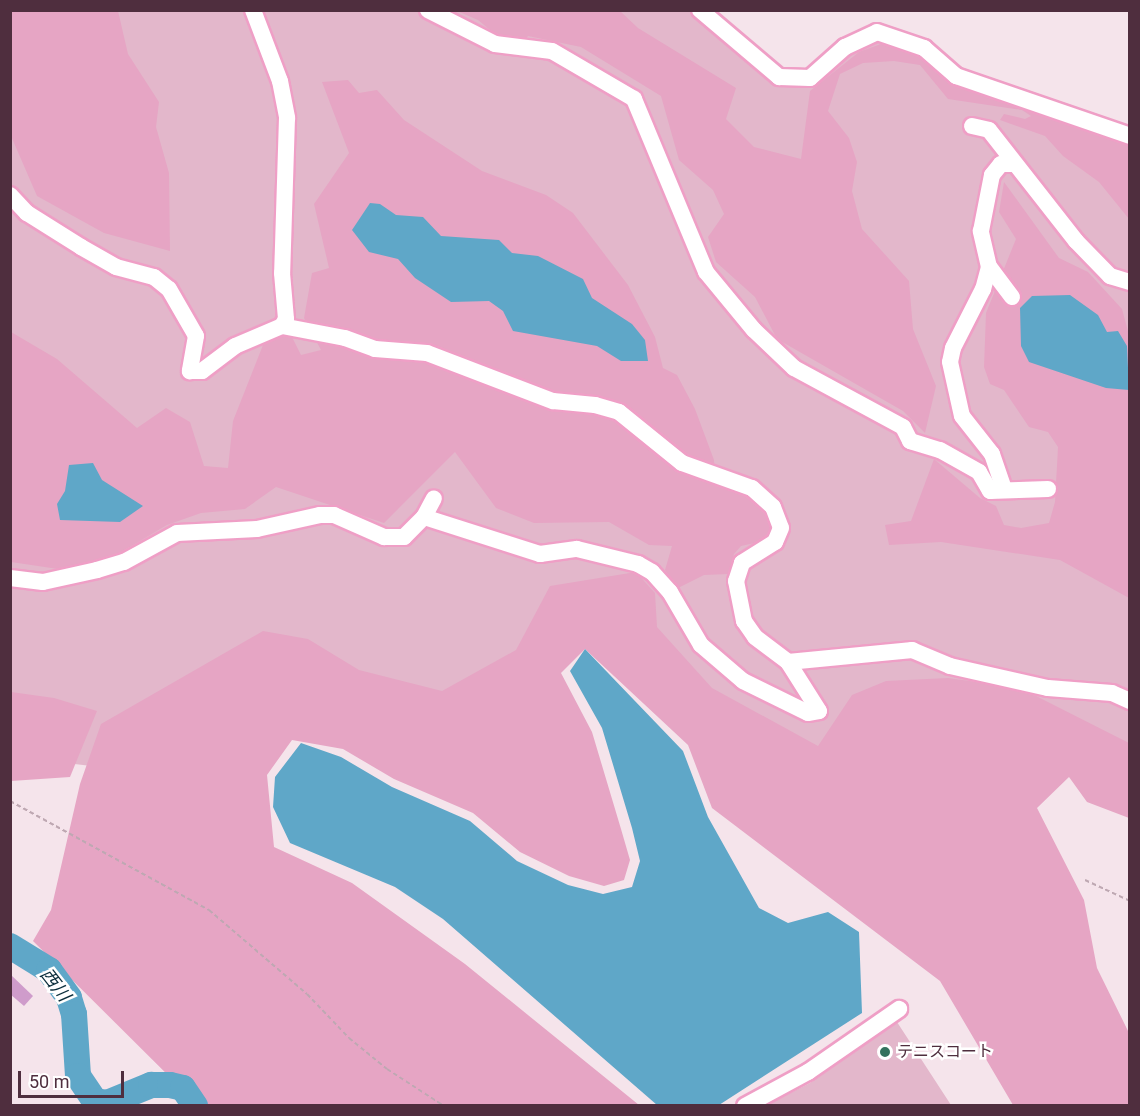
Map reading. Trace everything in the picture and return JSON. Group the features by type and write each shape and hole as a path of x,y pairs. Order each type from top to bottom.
{"street":[{"path":"253,10 280,81 287,118 282,273 286,319 282,326"},
{"path":"428,10 495,44 552,51 634,99 706,272 754,330 795,368 903,427 910,441 940,450 979,472 990,491 1048,489"},
{"path":"700,10 779,77 810,78 845,47 877,32 924,48 956,76 1130,136"},
{"path":"972,126 989,130 1013,164 1110,276 1130,282"},
{"path":"1012,297 989,267 981,231 992,175 1001,164 1013,164"},
{"path":"10,195 27,213 81,247 116,267 154,276 169,289 196,336 190,371 202,371 235,345 282,326 345,338 375,349 427,353 553,401 595,405 619,412 682,463 752,488 773,507 781,528 775,542 742,563 736,581 744,621 755,637 788,662 819,711 808,713 743,681 701,645 670,592 652,572 638,564 577,549 540,554 424,517"},
{"path":"989,267 950,362 962,416 992,454 1004,489"},
{"path":"10,578 43,582 97,570 124,562 177,533 257,529 334,515 369,533 404,537 424,517 434,498"},
{"path":"788,662 912,650 950,666 1048,688 1112,693 1130,701"},
{"path":"746,1106 808,1072 899,1009"}],"path":[{"path":"10,801 209,910 291,979 350,1038 387,1069 444,1106"},
{"path":"1085,880 1130,902"}],"shaded area":[{"path":"10,11 691,11 795,85 852,52 888,38 962,84 1129,133 1129,807 1071,772 783,779 586,619 532,721 363,694 100,767 32,759 11,751"},
{"path":"10,11 118,11 128,54 159,102 156,127 169,173 170,251 104,233 37,196 11,136"},
{"path":"457,11 620,11 638,28 736,88 726,119 754,147 801,159 810,91 859,52 889,41 1054,120 1129,141 1129,219 1099,182 1063,156 1045,136 1000,120 1004,114 1025,119 1031,116 1022,110 948,99 920,65 894,61 863,63 840,74 828,111 849,138 857,162 852,191 862,229 909,281 913,329 936,386 925,433 903,411 777,339 755,297 716,262 708,237 724,214 713,190 679,160 661,96 581,47 528,36 524,42 501,39 478,20"},
{"path":"348,80 359,93 377,90 404,120 482,171 546,195 573,213 628,285 655,337 663,368 677,375 695,409 714,460 715,480 747,495 773,523 770,535 759,542 741,546 734,554 729,574 704,575 678,588 665,570 672,546 649,545 609,522 534,523 496,508 455,452 384,523 276,487 245,509 201,513 167,525 111,558 58,569 11,562 11,332 57,359 137,428 166,408 190,422 204,466 228,468 233,421 263,345 275,333 290,333 301,355 321,350 304,318 312,273 329,268 314,204 349,153 322,82"},
{"path":"1004,182 1059,258 1088,272 1122,309 1129,335 1129,598 1060,560 941,542 889,545 885,525 911,521 934,459 980,498 996,506 1004,525 1021,528 1049,523 1055,502 1058,447 1048,432 1029,427 1004,390 990,384 984,367 986,313 1016,239 999,212"},
{"path":"636,572 655,593 657,627 712,688 818,746 852,695 886,681 948,678 1005,686 1036,696 1129,743 1129,818 1087,802 1069,777 1037,808 1084,900 1097,968 1129,1033 1129,1105 1013,1105 940,981 712,808 688,745 585,649 561,673 592,732 630,860 624,880 604,886 569,876 520,852 473,813 394,779 343,749 292,740 267,775 274,847 352,883 465,964 639,1105 198,1105 33,941 51,910 80,784 101,724 263,631 308,639 359,670 442,691 516,650 550,586"},
{"path":"11,692 54,698 97,711 70,777 11,781"},
{"name":"テニスコート","path":"897,1022 951,1105 767,1105 810,1083"}],"water":[{"path":"370,203 380,204 396,215 423,217 441,236 499,240 512,253 538,256 583,279 592,298 632,324 645,340 648,361 621,361 597,346 513,331 503,311 489,301 451,302 415,278 398,259 369,252 352,230"},
{"path":"1070,295 1098,315 1107,332 1118,331 1127,346 1129,390 1106,388 1029,362 1021,346 1020,308 1032,296"},
{"path":"93,463 102,480 143,506 120,522 60,520 57,504 65,491 69,465"},
{"path":"585,649 683,751 708,817 759,908 788,923 828,912 859,932 862,1013 719,1105 657,1105 443,919 395,887 290,843 273,807 275,777 301,743 341,757 392,787 470,821 517,861 568,885 603,894 632,887 640,861 632,828 602,728 570,671"}],"building":[{"path":"10,974 33,996 24,1006 10,994"}],"waterway":[{"name":"西川","path":"10,946 49,970 69,998 74,1014 78,1076 95,1101 107,1103 151,1085 170,1085 183,1088 195,1106"}],"place":[{"name":"テニスコート","path":"885,1052"}]}
